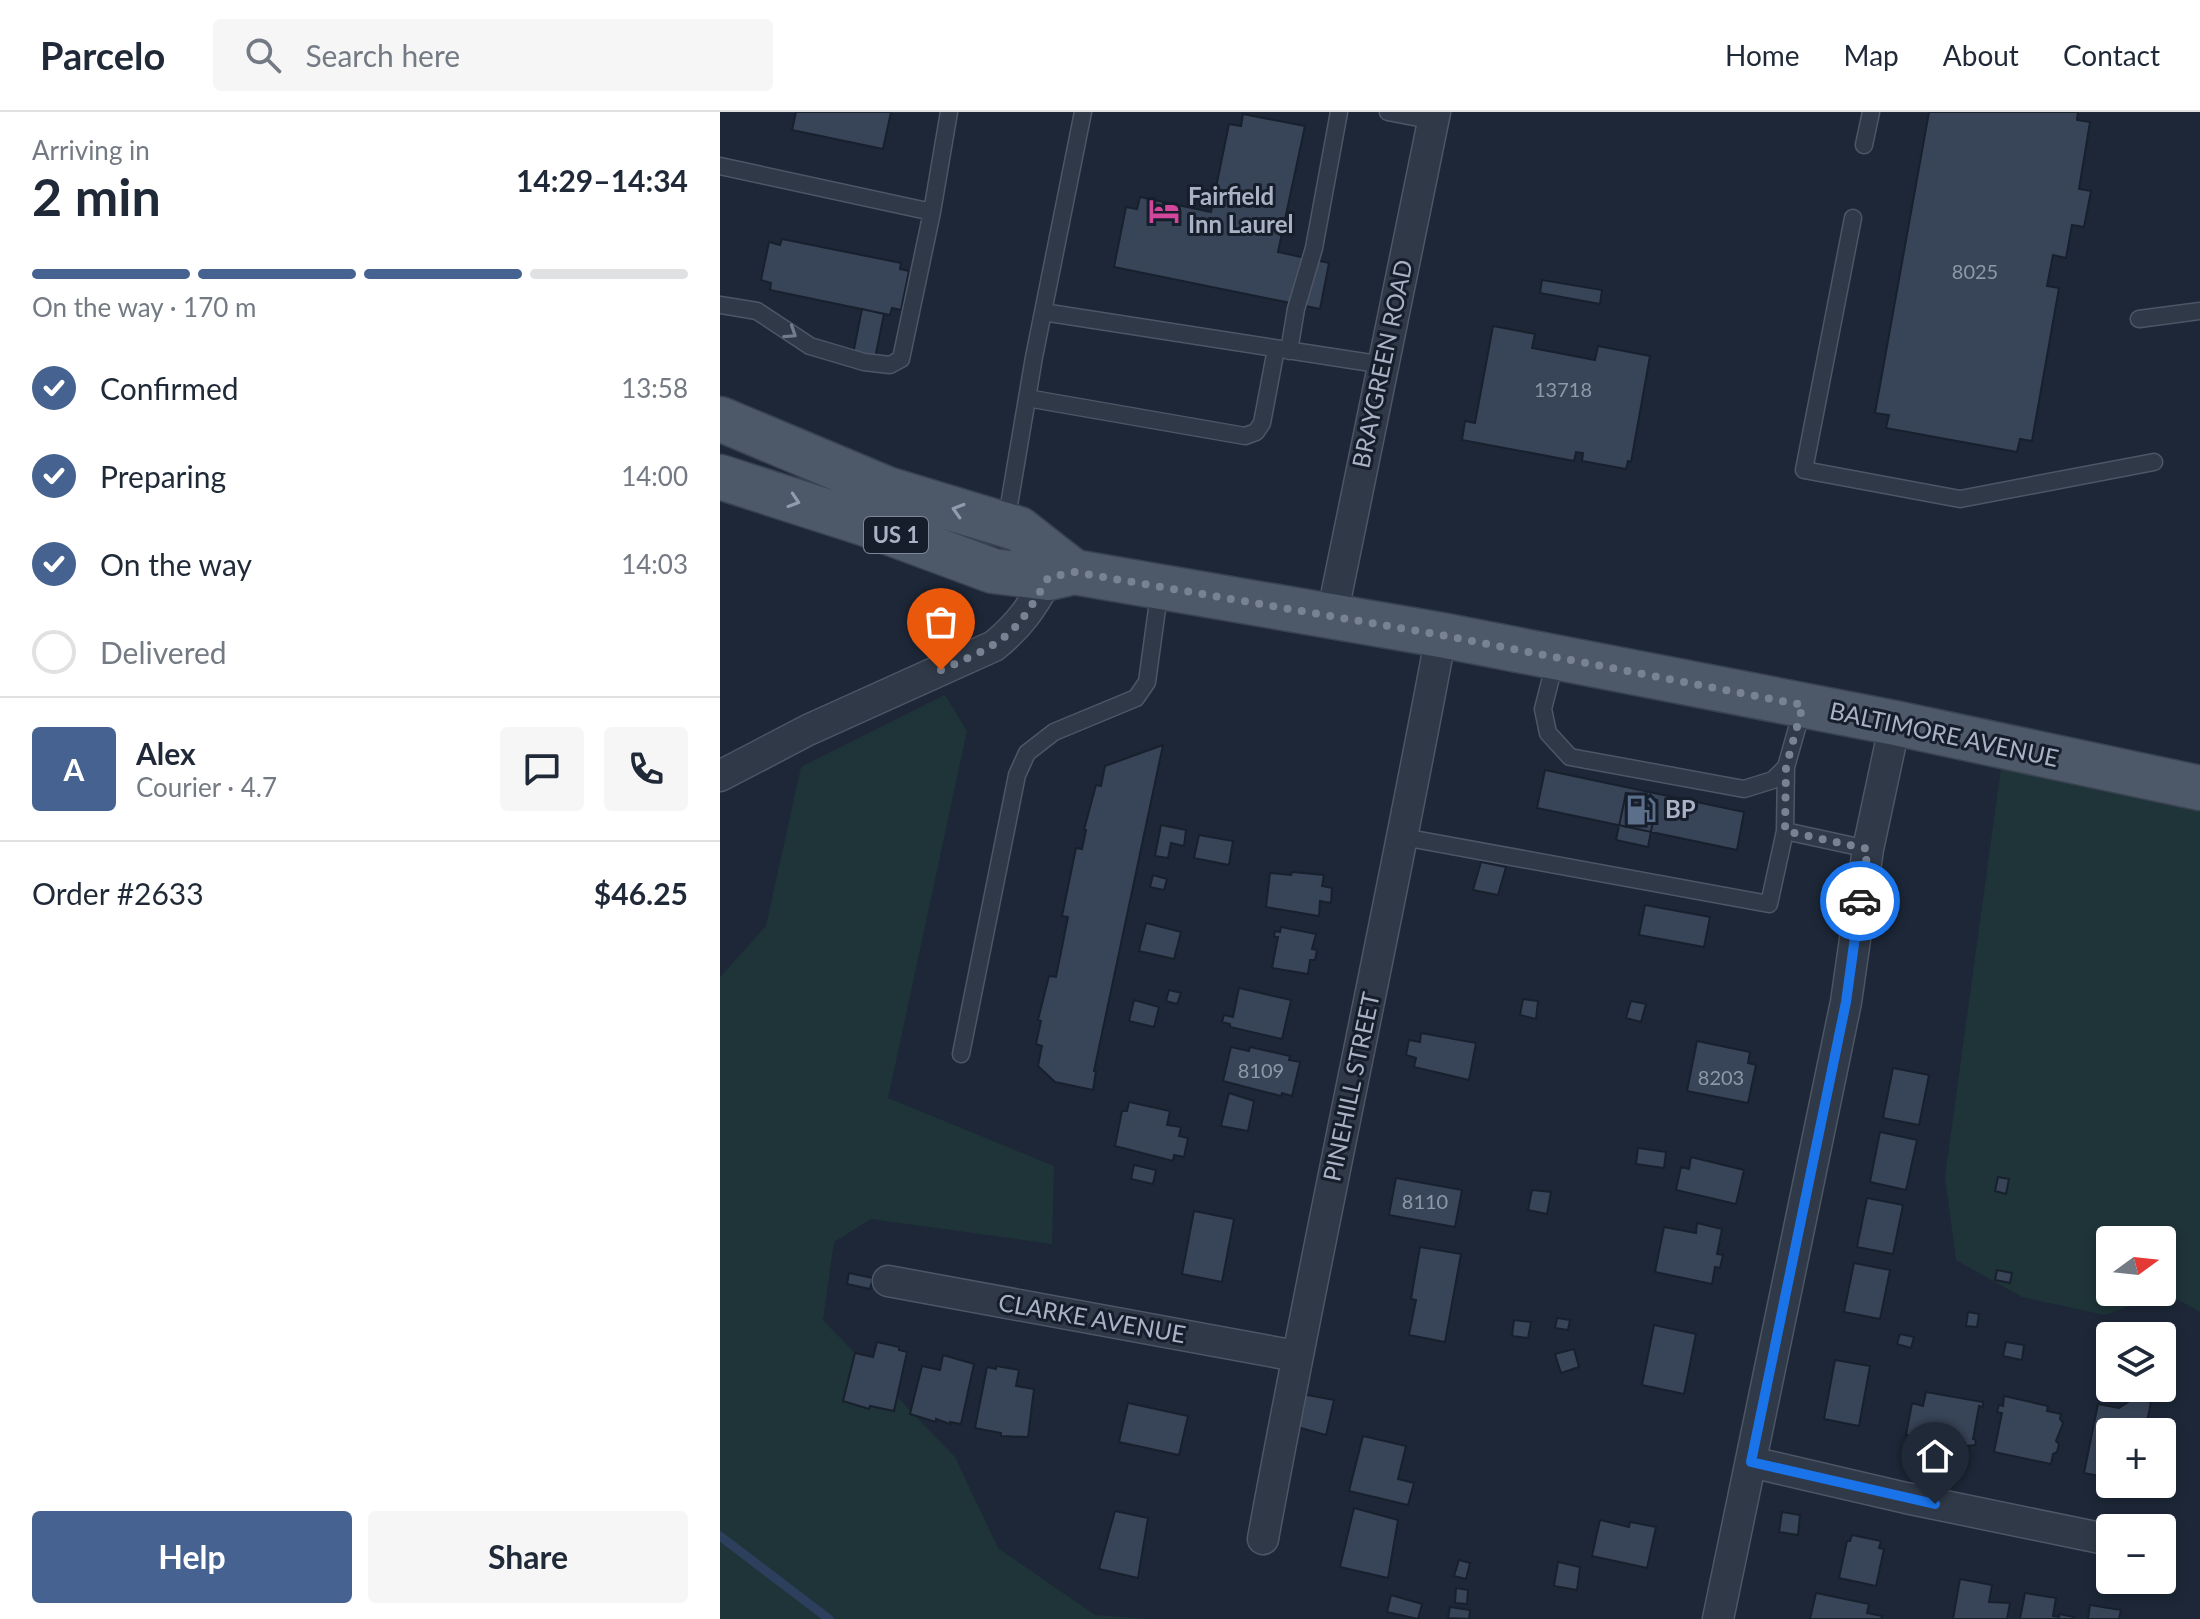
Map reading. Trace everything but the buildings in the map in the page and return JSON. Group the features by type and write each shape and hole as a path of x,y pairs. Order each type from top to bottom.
{"main road":[{"name":"BALTIMORE AVENUE","path":"720,419 887,489 1019,529 1061,575"},
{"path":"720,442 829,467"},
{"name":"BALTIMORE AVENUE","path":"720,477 866,524 993,571 1061,575 1160,587 1441,635 1895,723 2200,788"}],"street":[{"name":"BRAYGREEN ROAD","path":"1332,616 1434,116"},
{"path":"720,776 808,730 994,646 1015,629 1061,575"},
{"name":"PINEHILL STREET","path":"1263,1539 1296,1356 1403,837 1441,635"},
{"path":"1718,1619 1846,1002 1868,849 1895,723"},
{"name":"CLARKE AVENUE","path":"888,1281 1296,1356"},
{"path":"1751,1462 2096,1537"}],"lane":[{"path":"720,305 757,311 810,346 864,362 890,365 901,359 949,112"},
{"path":"1006,525 1043,312 1083,112"},
{"path":"1027,398 1245,436 1256,432 1262,423 1314,248 1339,112"},
{"path":"1388,112 1434,116"},
{"path":"1864,145 1871,112"},
{"path":"722,168 932,212"},
{"path":"1853,218 1804,470 1960,499 2154,462"},
{"path":"2139,319 2200,311"},
{"path":"1043,312 1384,365"},
{"path":"961,1054 1017,775 1027,753 1054,732 1136,698 1147,682 1160,587"},
{"path":"1556,657 1543,709 1548,733 1570,757 1744,789 1773,780 1786,767"},
{"path":"1403,837 1769,904 1785,831 1786,767 1803,705"},
{"path":"1785,831 1868,849"}],"green space":[{"path":"945,695 967,731 888,1098 1054,1166 1052,1244 871,1219 834,1242 823,1320 955,1457 998,1548 1095,1615 1147,1619 720,1619 720,977 766,926 801,767"},
{"path":"2004,746 2200,784 2200,1312 2176,1299 2176,1226 2096,1226 2096,1306 2130,1306 2105,1315 2022,1297 1956,1260 1945,1177"}],"waterway":[{"path":"720,1536 829,1619"}],"way so far":[{"path":"941,670 994,646 1015,629 1048,578 1074,572 1441,635 1803,705 1786,767 1785,831 1868,849 1860,901"}],"place":[{"name":"Fairfield Inn Laurel","path":"1164,211"},
{"name":"BP","path":"1641,810"}],"route":[{"path":"1860,901 1846,1002 1751,1462 1935,1504"}]}
